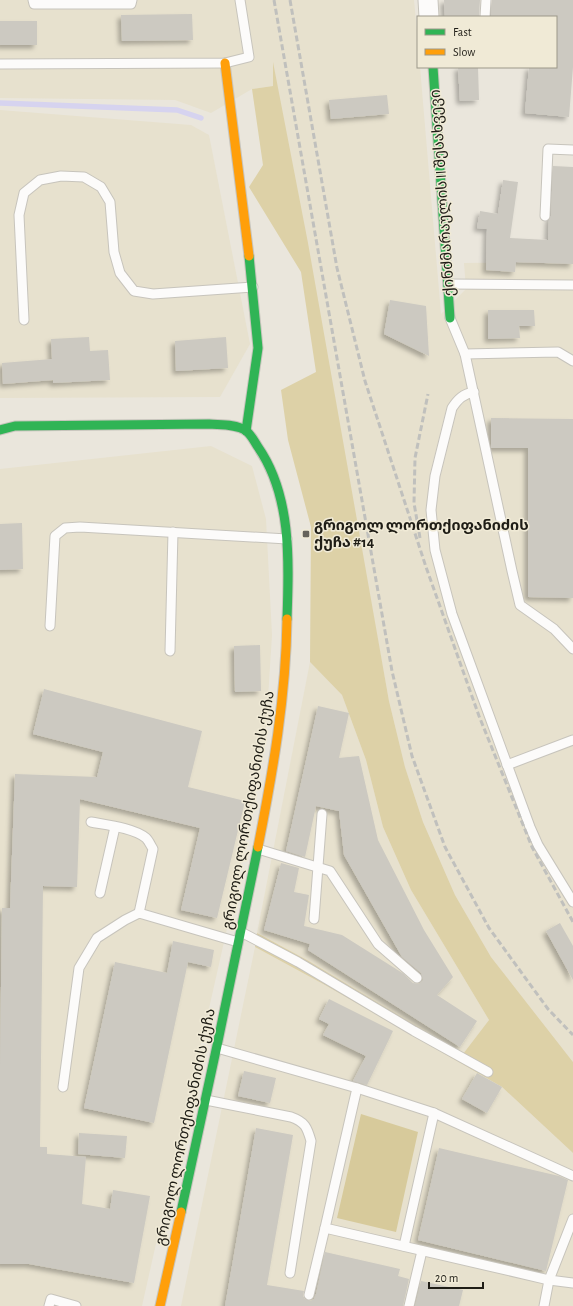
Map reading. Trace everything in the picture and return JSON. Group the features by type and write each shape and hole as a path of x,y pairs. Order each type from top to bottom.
{"street":[{"path":"428,0 429,16"},
{"path":"0,424 15,426 210,424 233,426 246,431 258,348 253,287 225,63"},
{"name":"ქინძმარაულის II შესახვევი","path":"433,68 450,318"},
{"path":"0,430 15,426"},
{"name":"გრიგოლ ლორთქიფანიძის ქუჩა","path":"160,1306 206,1100 258,849 277,741 283,697 287,649 287,538 280,499 271,471 262,454 246,431"}],"lane":[{"path":"33,0 34,4 131,4 132,0"},
{"path":"0,64 225,63 249,57 240,0"},
{"path":"485,16 486,0"},
{"path":"545,216 548,149 573,150"},
{"path":"24,320 19,215 24,194 40,180 61,176 84,177 101,187 110,202 114,252 120,273 134,291 153,294 253,287"},
{"path":"448,284 573,285"},
{"path":"450,318 465,354 520,605 554,629 573,649"},
{"path":"465,354 558,352 573,361"},
{"path":"474,392 467,393 459,399 452,408 435,476 431,510 435,550 452,614 538,845 573,902"},
{"path":"50,626 55,536 65,528 80,527 287,538"},
{"path":"170,651 173,532"},
{"path":"507,765 573,740"},
{"path":"314,919 322,814"},
{"path":"91,822 141,834 148,840 153,849 139,913"},
{"path":"100,893 115,827"},
{"path":"258,849 330,871 378,944 417,978"},
{"path":"63,1087 79,968 97,938 139,913 238,942"},
{"path":"241,932 298,962 414,1031 488,1072"},
{"path":"217,1048 357,1088 434,1113 573,1176"},
{"path":"309,1295 357,1088"},
{"path":"206,1100 291,1117 301,1121 308,1129 311,1140 290,1273"},
{"path":"404,1246 434,1113"},
{"path":"544,1306 549,1280 573,1219"},
{"path":"325,1228 549,1280 573,1283"},
{"path":"409,1306 422,1250"},
{"path":"48,1306 52,1300 76,1306"}],"shaded area":[{"path":"0,0 414,0 417,32 417,68 420,68 441,314 466,289 464,263 573,262 573,1062 491,957 455,895 423,822 405,767 389,701 273,65 273,86 252,89 211,113 175,100 0,98"},
{"path":"273,62 308,243 389,701 405,767 423,822 455,895 491,957 573,1062 573,1153 502,1087 325,985 255,947 257,933 307,960 463,1054 489,1020 411,890 383,827 366,760 342,695 310,662 311,527 288,440 281,390 316,372 301,272 249,187 263,165 252,89 273,86"},
{"path":"0,110 191,125 209,135 250,344 220,397 0,398"},
{"path":"211,446 252,466 266,519 272,635 265,744 233,902 142,1306 0,1306 0,469"},
{"path":"310,662 342,695 366,760 383,827 411,890 489,1020 463,1054 307,960 257,933"},
{"path":"255,947 325,985 502,1087 573,1153 573,1306 181,1306"},
{"path":"361,1114 418,1132 396,1232 337,1218"}],"building":[{"path":"444,0 480,0 479,16 445,16"},
{"path":"492,0 573,0 573,67 569,117 525,113 529,68 557,68 557,16 491,16"},
{"path":"192,14 193,40 122,41 121,15"},
{"path":"0,21 37,21 37,45 0,45"},
{"path":"458,68 478,68 479,100 460,101"},
{"path":"387,95 389,114 331,119 329,100"},
{"path":"553,166 573,167 573,264 516,262 515,272 486,270 487,229 477,228 480,211 498,214 503,180 518,182 510,238 548,240 549,220 551,216"},
{"path":"390,300 426,306 429,356 384,334"},
{"path":"488,310 534,310 535,326 519,326 520,338 488,339"},
{"path":"89,337 90,351 108,350 110,380 53,383 53,380 3,384 2,363 52,359 51,339"},
{"path":"226,337 228,368 176,371 175,341"},
{"path":"491,418 573,419 573,598 528,597 528,448 491,448"},
{"path":"22,523 23,569 0,570 0,524"},
{"path":"260,645 261,691 235,692 234,646"},
{"path":"44,689 202,731 188,787 245,801 217,918 181,910 200,828 80,799 77,887 43,886 40,1147 47,1147 47,1154 86,1157 82,1204 110,1209 113,1190 150,1196 134,1283 29,1264 0,1264 2,908 10,908 15,774 97,777 103,752 33,734"},
{"path":"318,706 349,713 339,758 359,756 378,840 424,930 453,977 437,995 477,1021 460,1047 308,950 310,944 264,930 281,863 299,868 294,892 309,895 304,926 342,935 404,974 413,983 419,984 423,980 421,973 402,957 344,855 339,811 316,806 305,857 286,851"},
{"path":"560,923 573,946 573,980 546,931"},
{"path":"173,941 214,950 211,967 188,962 154,1123 84,1108 115,962 167,973"},
{"path":"329,999 393,1031 367,1085 353,1081 366,1056 323,1035 329,1024 319,1019"},
{"path":"244,1071 276,1078 270,1103 238,1096"},
{"path":"477,1073 502,1087 487,1113 462,1099"},
{"path":"256,1128 293,1135 267,1285 304,1291 303,1296 305,1299 311,1301 314,1299 316,1294 325,1252 400,1269 398,1276 409,1279 403,1306 225,1306"},
{"path":"79,1133 127,1136 125,1158 78,1154"},
{"path":"439,1148 559,1176 568,1180 546,1271 418,1240"},
{"path":"421,1281 463,1290 459,1306 415,1306"}],"waterway":[{"path":"0,103 177,110 201,118"}],"railway":[{"path":"274,0 392,671 412,756 445,847 489,928 548,1009 573,1035"},
{"path":"290,0 337,268 365,381 426,567 479,716 532,847 573,922"},
{"path":"420,538 414,503 415,458 428,394"}],"traffic: fast":[{"path":"433,68 450,318"},
{"path":"246,431 258,348 249,256"},
{"path":"0,430 15,426 209,424 232,426 245,430 252,438 269,466 283,508 288,552 287,619"},
{"path":"181,1212 258,847"}],"traffic: slow":[{"path":"225,63 249,256"},
{"path":"258,847 278,734 284,677 287,619"},
{"path":"160,1306 181,1212"}],"place":[{"name":"გრიგოლ ლორთქიფანიძის ქუჩა #14","path":"306,534"}]}
